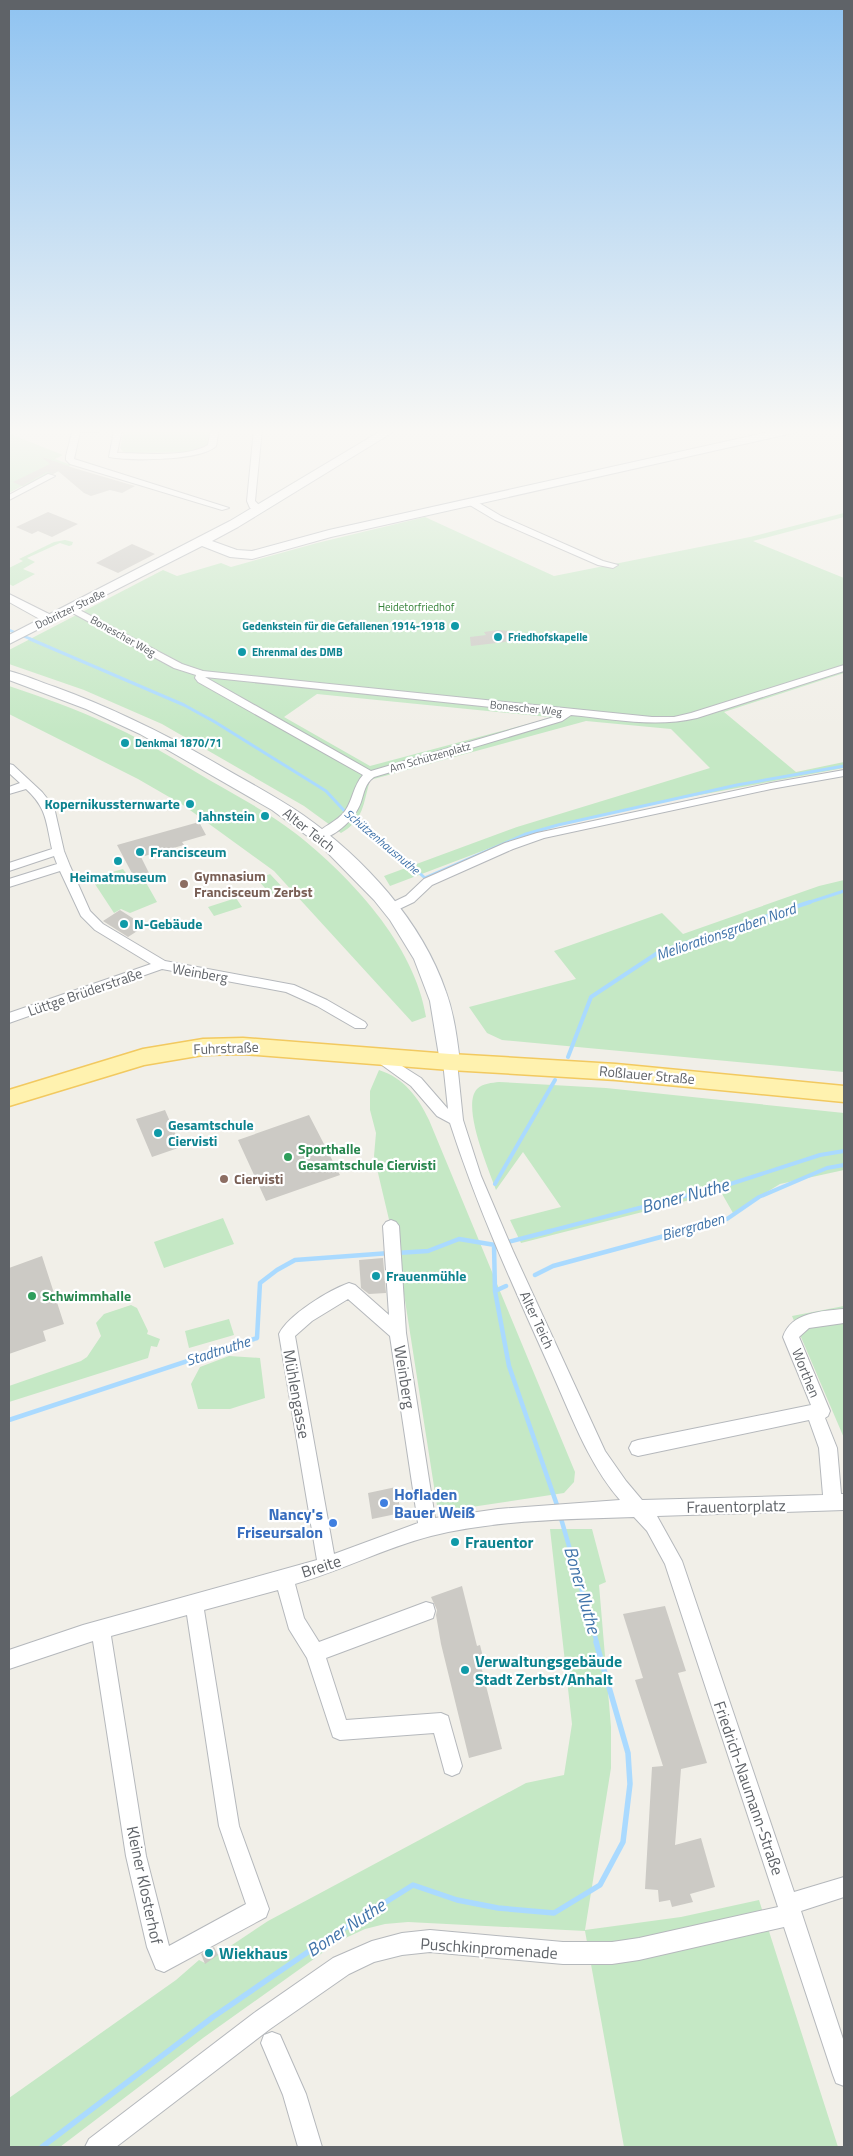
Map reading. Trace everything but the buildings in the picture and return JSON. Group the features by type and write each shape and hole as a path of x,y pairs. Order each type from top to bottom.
{"main road":[{"name":"Dobritzer Straße","path":"10,640 223,530"},
{"path":"202,541 235,554 252,555 348,530"},
{"name":"Alter Teich","path":"9,675 96,708 149,732 283,810 320,836 360,874 389,909 414,944 434,982 443,1014 450,1062"},
{"name":"Fuhrstraße","path":"9,1098 143,1057 203,1048 264,1046 450,1062"},
{"name":"Roßlauer Straße","path":"450,1062 632,1073 844,1094"}],"street":[{"path":"525,530 601,563 613,565"},
{"path":"9,598 44,622"},
{"name":"Bonescher Weg","path":"72,609 178,666 202,674 652,720 674,720 693,716 844,668"},
{"name":"Bonescher Weg","path":"202,674 200,678 202,680 370,775"},
{"name":"Am Schützenplatz","path":"370,775 558,719 568,712"},
{"name":"Weinberg","path":"9,767 28,784 48,807 58,851 64,866 85,913 99,927 128,943 161,966 289,988 314,999 360,1025"},
{"path":"389,909 410,899 428,882 541,834 771,786 844,773"},
{"path":"320,836 338,825 345,818 353,808 363,781 370,775"},
{"path":"9,791 28,784"},
{"path":"9,867 58,851"},
{"path":"9,883 64,866"},
{"name":"Lüttge Brüderstraße","path":"9,1018 161,966"},
{"path":"380,1057 416,1082 442,1112 456,1120"},
{"name":"Alter Teich","path":"450,1062 456,1120 474,1176 496,1230 599,1457 620,1487 640,1508"},
{"name":"Weinberg","path":"391,1226 398,1333 428,1528"},
{"name":"Mühlengasse","path":"327,1565 287,1334 306,1316 349,1290 398,1333"},
{"name":"Worthen","path":"817,1411 791,1337 792,1331 796,1326 806,1322 844,1316"},
{"path":"638,1448 817,1411"},
{"name":"Frauentorplatz","path":"640,1508 767,1506 839,1502 828,1448 817,1411"},
{"name":"Breite","path":"9,1660 101,1630 327,1565 428,1528 449,1524 573,1511 640,1508"},
{"name":"Friedrich-Naumann-Straße","path":"640,1508 661,1536 676,1570 844,2075"},
{"path":"284,1578 296,1622 315,1653 340,1730 441,1723 452,1766"},
{"name":"Kleiner Klosterhof","path":"101,1630 136,1856 158,1947 164,1961 258,1909 229,1826 194,1603"},
{"path":"315,1653 426,1611"},
{"name":"Puschkinpromenade","path":"97,2147 262,2021 341,1966 372,1952 402,1944 430,1941 562,1953 612,1953 639,1950 790,1910 844,1887"},
{"path":"272,2043 294,2094 310,2147"}],"green space":[{"name":"Heidetorfriedhof","path":"373,530 453,530 554,576 779,530 796,530 753,541 844,578 844,673 724,712 796,772 844,762 844,768 630,808 543,828 390,886 384,876 517,827 710,768 671,729 586,721 370,780 362,811 354,823 341,833 304,806 162,724 84,690 9,664 9,650 163,570 177,576 221,563 231,567","holes":["317,694 550,718 370,766 284,717"]},
{"path":"65,540 73,542 72,545 60,543 27,558 35,562 23,569 35,574 13,586 9,584 9,568 23,561 19,559 54,542"},
{"path":"9,686 84,713 134,737 254,806 295,833 337,870 377,914 409,964 419,990 426,1017 412,1022 274,871 183,805 138,779 9,714"},
{"path":"123,869 132,882 144,879 157,902 130,913 121,909 114,913 91,878"},
{"path":"270,874 286,891 273,897 257,879"},
{"path":"844,880 844,1072 502,1040 487,1033 469,1007 576,979 554,951 662,913 683,934 819,886"},
{"path":"236,898 242,907 214,916 208,907"},
{"path":"379,1070 396,1078 409,1089 429,1120 575,1472 574,1482 564,1493 438,1512 399,1262 374,1156 376,1133 370,1110 370,1091"},
{"path":"499,1082 606,1088 844,1113 844,1170 780,1184 733,1213 721,1192 521,1243 510,1220 561,1207 523,1152 496,1190 478,1138 472,1109 473,1097 479,1087"},
{"path":"223,1218 234,1244 164,1268 154,1242"},
{"path":"131,1305 137,1308 148,1331 147,1334 160,1339 157,1347 151,1346 148,1358 9,1402 9,1386 81,1361 87,1357 101,1336 96,1323 104,1314"},
{"path":"844,1306 844,1438 792,1316"},
{"path":"229,1319 234,1335 189,1348 185,1331"},
{"path":"229,1356 260,1358 265,1398 230,1409 198,1409 191,1384 200,1367"},
{"path":"550,1529 592,1529 606,1582 599,1585 611,1727 611,1768 585,1930 681,1917 759,1900 838,2147 624,2147 585,1931 408,1922 385,1924 365,1929 339,1941 203,2038 60,2147 9,2147 9,2098 176,1980 199,1960 205,1963 268,1921 526,1783 564,1775 572,1724"}],"waterway":[{"name":"Schützenhausnuthe","path":"9,630 33,640"},
{"name":"Schützenhausnuthe","path":"30,639 184,705 215,722 326,791 351,818 380,838 425,878 526,834 558,825 737,785 844,766"},
{"name":"Meliorationsgraben Nord","path":"807,903 844,891"},
{"name":"Meliorationsgraben Nord","path":"568,1057 591,997 659,952 810,902"},
{"name":"Meliorationsgraben Nord","path":"495,1184 555,1080"},
{"name":"Boner Nuthe","path":"546,1232 724,1186 820,1155 844,1151"},
{"name":"Biergraben","path":"678,1232 727,1219 759,1197 827,1168 844,1165"},
{"name":"Boner Nuthe","path":"504,1243 551,1231"},
{"name":"Biergraben","path":"535,1275 553,1266 683,1231"},
{"name":"Stadtnuthe","path":"397,1253 428,1251 459,1239 495,1245"},
{"name":"Boner Nuthe","path":"494,1245 495,1291"},
{"name":"Stadtnuthe","path":"9,1420 257,1338 260,1283 277,1270 295,1260 390,1253"},
{"name":"Biergraben","path":"495,1291 506,1286"},
{"name":"Boner Nuthe","path":"495,1291 509,1366 558,1508"},
{"name":"Boner Nuthe","path":"560,1515 597,1643"},
{"name":"Boner Nuthe","path":"42,2147 213,2017 324,1941 413,1885 457,1900 498,1908 554,1913 600,1885 623,1842 630,1784 628,1753 596,1642"}],"place":[{"name":"Gedenkstein für die Gefallenen 1914-1918","path":"455,626"},
{"name":"Friedhofskapelle","path":"498,637"},
{"name":"Ehrenmal des DMB","path":"242,652"},
{"name":"Denkmal 1870/71","path":"125,743"},
{"name":"Kopernikussternwarte","path":"190,804"},
{"name":"Jahnstein","path":"265,816"},
{"name":"Francisceum","path":"140,852"},
{"name":"Heimatmuseum","path":"118,861"},
{"name":"Gymnasium Francisceum Zerbst","path":"184,884"},
{"name":"N-Gebäude","path":"124,924"},
{"name":"Gesamtschule Ciervisti","path":"158,1133"},
{"name":"Sporthalle Gesamtschule Ciervisti","path":"288,1157"},
{"name":"Ciervisti","path":"224,1179"},
{"name":"Frauenmühle","path":"376,1276"},
{"name":"Schwimmhalle","path":"32,1296"},
{"name":"Hofladen Bauer Weiß","path":"384,1503"},
{"name":"Nancy's Friseursalon","path":"333,1523"},
{"name":"Frauentor","path":"455,1542"},
{"name":"Verwaltungsgebäude Stadt Zerbst/Anhalt","path":"465,1670"},
{"name":"Wiekhaus","path":"209,1953"}]}
